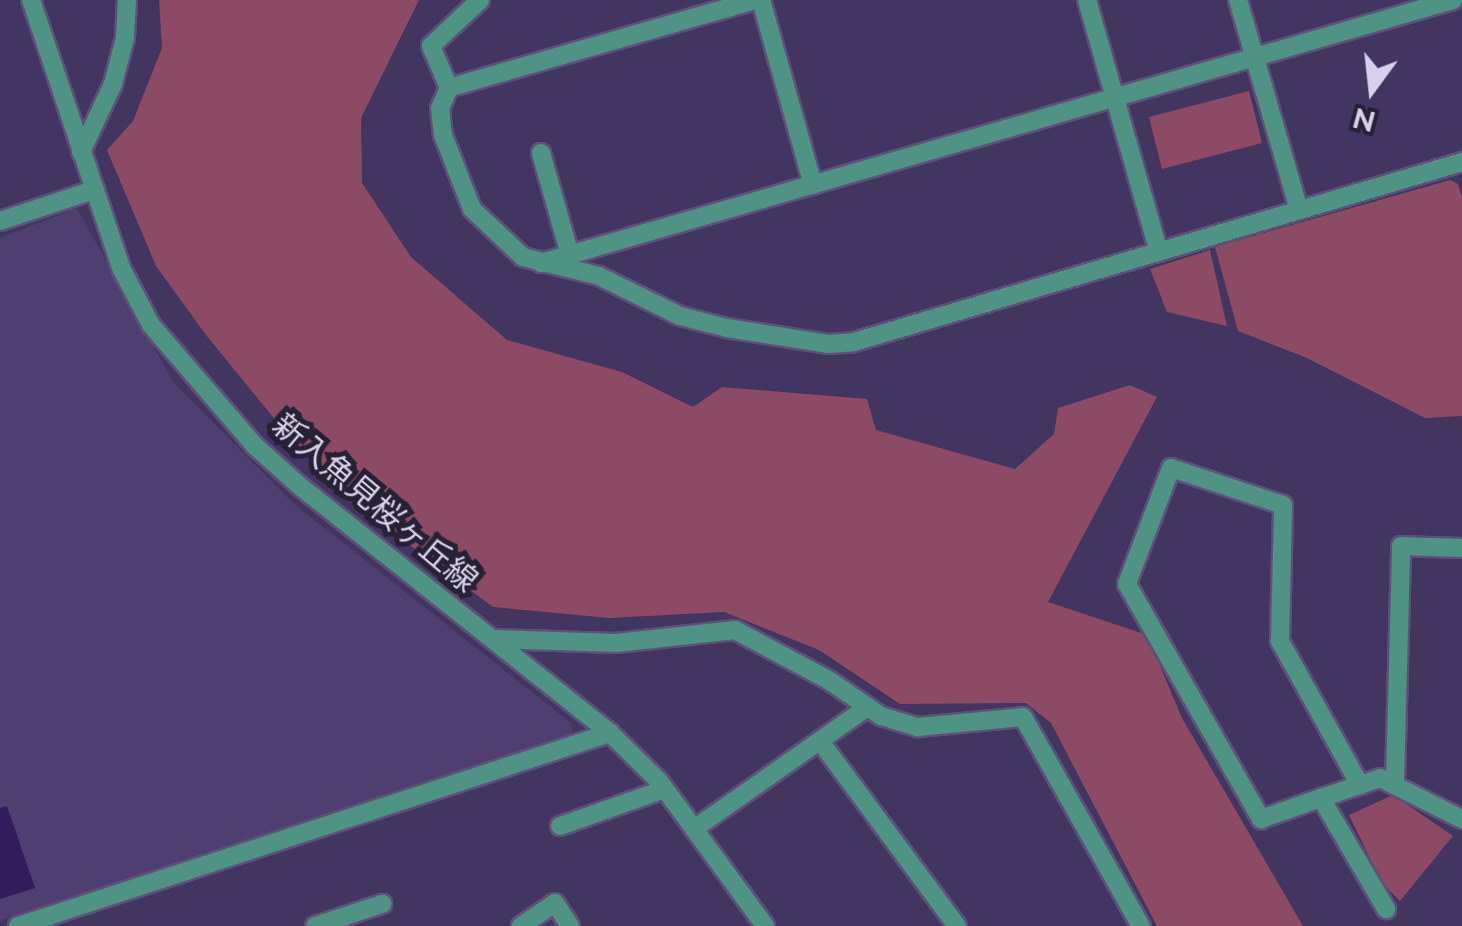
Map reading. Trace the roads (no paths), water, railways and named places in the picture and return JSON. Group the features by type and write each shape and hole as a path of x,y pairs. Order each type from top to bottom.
{"street":[{"name":"新入魚見桜ヶ丘線","path":"31,0 121,268 152,325 256,446 610,733 665,788 765,926"},
{"path":"81,152 113,84 125,38 126,0"},
{"path":"448,88 431,46 480,0"},
{"path":"813,185 758,0 448,88 442,97 440,121 472,208 513,250 541,263 599,276 680,316 727,328 828,344 854,342 1462,162"},
{"path":"1086,0 1160,252"},
{"path":"1238,0 1299,210"},
{"path":"541,263 1255,58 1388,9 1453,0"},
{"path":"541,153 570,255"},
{"path":"0,221 94,190"},
{"path":"1360,785 1280,641 1282,505 1171,468 1127,584 1260,819 1360,785 1380,778 1395,782 1462,820"},
{"path":"1395,782 1401,546 1462,548"},
{"path":"494,640 616,642 735,630 830,681 866,708 918,728 1023,718 1142,926"},
{"path":"694,829 866,708"},
{"path":"18,926 42,922 610,733"},
{"path":"820,740 958,926"},
{"path":"560,826 665,788"},
{"path":"1321,798 1386,909"},
{"path":"521,926 554,903 570,926"},
{"path":"314,926 382,904"}]}
